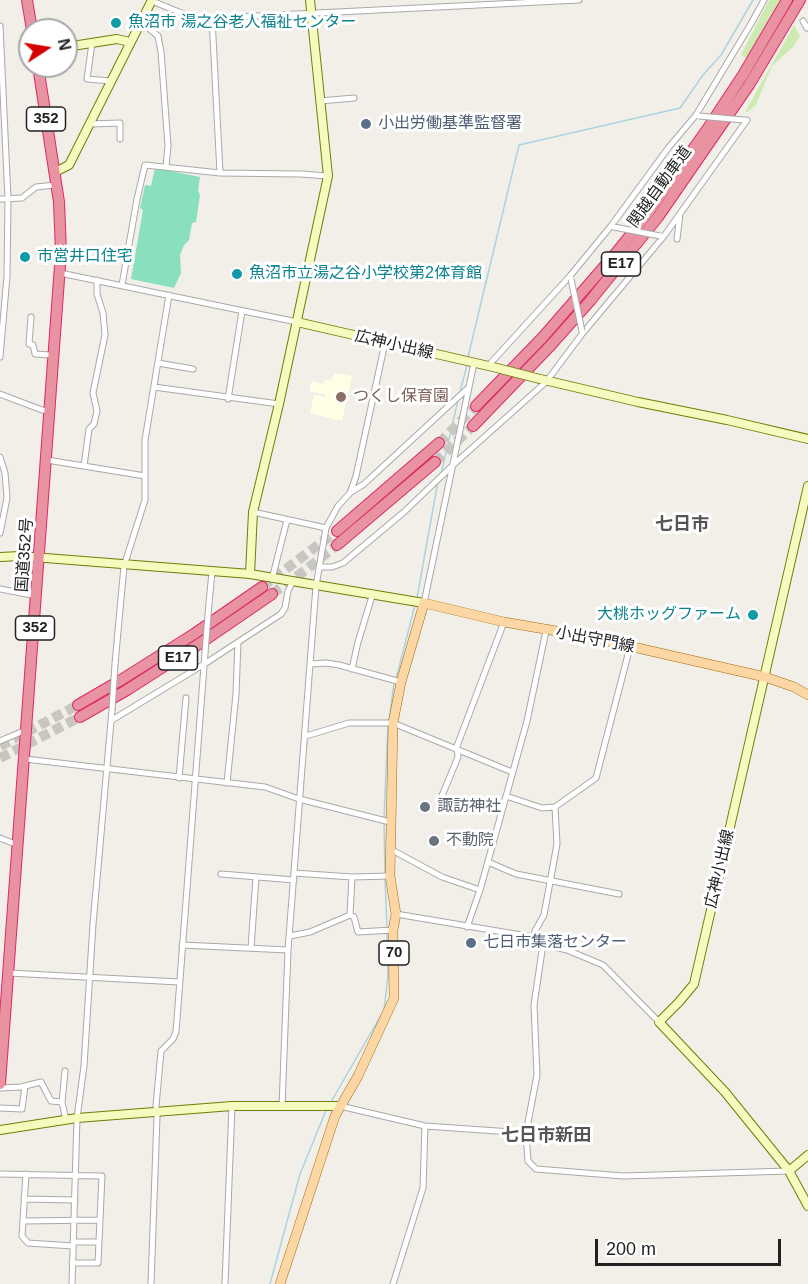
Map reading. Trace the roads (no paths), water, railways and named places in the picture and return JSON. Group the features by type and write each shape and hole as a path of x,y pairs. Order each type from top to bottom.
{"highway":[{"path":"27,0 30,18"},
{"name":"関越自動車道","path":"476,406 543,338 648,213 706,131 788,0"},
{"name":"関越自動車道","path":"473,426 582,310 658,217 738,102 800,0"},
{"name":"国道352号","path":"0,1086 51,411 62,228 40,78"},
{"path":"332,530 439,443"},
{"path":"337,545 435,462"},
{"name":"E17","path":"78,705 185,640 262,587"},
{"name":"E17","path":"80,717 199,644 272,594"}],"main road":[{"path":"55,172 69,165 152,0"},
{"path":"250,574 253,512 279,404 327,176 310,0"},
{"path":"78,45 117,39 130,42"},
{"name":"広神小出線","path":"297,322 808,440"},
{"name":"広神小出線","path":"659,1022 694,984 808,486"},
{"path":"0,557 20,556 124,566 250,574 292,583 373,593 424,603"},
{"name":"小出守門線","path":"424,603 546,631 585,636 765,677 794,687 808,695"},
{"name":"70","path":"280,1284 335,1116 358,1076 394,998 393,930 396,914 390,876 393,723 401,682 424,603"},
{"path":"659,1022 725,1092 789,1171 808,1206"},
{"path":"0,1130 77,1118 232,1106 340,1106"},
{"path":"789,1171 808,1155"}],"street":[{"path":"152,0 196,19 579,0"},
{"path":"490,367 613,227 669,147 697,116 764,0"},
{"path":"212,18 220,173"},
{"path":"803,21 807,28 808,26"},
{"path":"141,22 158,36 161,52 168,146 166,168"},
{"path":"0,26 8,199 7,276 0,357"},
{"path":"92,43 87,79 111,81"},
{"path":"320,101 354,98"},
{"path":"319,567 332,567 343,563 404,512 543,380 662,236 747,120 697,116"},
{"path":"89,124 120,123 120,139"},
{"path":"122,285 145,165 220,173 327,176"},
{"path":"0,199 22,198 36,187 56,185"},
{"path":"676,239 680,213"},
{"path":"613,227 662,236"},
{"path":"60,273 297,322"},
{"path":"571,277 582,332"},
{"path":"84,466 89,429 94,424 96,411 93,393 105,335 103,314 97,294 97,280"},
{"path":"72,1284 77,1118 84,1066 106,768 124,566 146,500 146,440 169,295"},
{"path":"228,399 242,311"},
{"path":"31,317 29,344 33,345 35,354 50,355"},
{"path":"350,493 385,343"},
{"path":"158,363 193,369"},
{"path":"424,603 474,363"},
{"path":"154,387 228,399 279,404"},
{"path":"282,1107 288,950 319,567 338,507 350,493 364,484 468,388"},
{"path":"0,394 42,410 51,411"},
{"path":"0,457 5,473 7,498 0,533"},
{"path":"47,460 145,476"},
{"path":"253,512 332,530"},
{"path":"272,579 287,520"},
{"path":"151,1284 161,1051 173,1039 176,1032 178,982 212,572"},
{"path":"112,720 281,614 292,583"},
{"path":"0,589 37,596"},
{"path":"352,669 373,593"},
{"path":"439,803 458,757 457,746 504,622"},
{"path":"467,927 480,890 527,721 546,631"},
{"path":"227,783 236,694 238,642"},
{"path":"506,796 542,808 555,807 596,778 630,647"},
{"path":"311,664 326,663 401,682"},
{"path":"179,778 186,698"},
{"path":"306,735 349,723 393,723 512,772"},
{"path":"0,741 27,730"},
{"path":"25,759 265,787 300,799 390,822"},
{"path":"533,937 544,915 557,844 555,807"},
{"path":"0,838 18,846"},
{"path":"392,850 442,878 480,890"},
{"path":"488,862 516,874 619,894"},
{"path":"221,874 256,877 390,876"},
{"path":"251,948 256,877"},
{"path":"350,915 352,877"},
{"path":"396,914 533,937 543,944 567,950 603,965 659,1022"},
{"path":"290,936 310,932 350,915"},
{"path":"350,915 354,917 358,932 393,930"},
{"path":"543,944 534,1005 537,1076 526,1133 528,1161 536,1169 548,1172 623,1176 789,1171"},
{"path":"182,945 288,950"},
{"path":"9,973 178,982"},
{"path":"65,1071 62,1102 66,1120"},
{"path":"0,1086 25,1086 41,1082 51,1101 62,1102"},
{"path":"0,1108 22,1109 25,1086"},
{"path":"225,1284 232,1106"},
{"path":"340,1106 425,1126 526,1133"},
{"path":"393,1284 423,1188 425,1126"},
{"path":"0,1174 102,1176 98,1263 72,1263"},
{"path":"26,1174 22,1236 28,1243 99,1242"},
{"path":"24,1199 75,1200"},
{"path":"23,1221 100,1220"}],"waterway":[{"path":"468,357 519,145 680,108 703,75 721,55 753,0"},
{"path":"460,392 467,365"},
{"name":"関越自動車道","path":"441,474 458,400"},
{"path":"417,598 438,481"},
{"path":"396,679 415,605"},
{"path":"389,720 394,683"},
{"path":"384,819 388,725"},
{"path":"384,824 385,873"},
{"path":"385,878 387,927"},
{"path":"331,1102 384,1010 388,975 387,932"},
{"path":"270,1284 300,1174 327,1108"}],"tunnel":[{"path":"439,443 476,406"},
{"path":"435,462 473,426"},
{"path":"262,587 337,531"},
{"path":"272,594 337,545"},
{"path":"0,746 78,705"},
{"path":"0,758 80,717"}],"place":[{"name":"魚沼市 湯之谷老人福祉センター","path":"116,23"},
{"name":"小出労働基準監督署","path":"366,124"},
{"name":"市営井口住宅","path":"25,257"},
{"name":"魚沼市立湯之谷小学校第2体育館","path":"237,274"},
{"name":"つくし保育園","path":"341,397"},
{"name":"大桃ホッグファーム","path":"753,615"},
{"name":"諏訪神社","path":"425,807"},
{"name":"不動院","path":"434,841"},
{"name":"七日市集落センター","path":"471,943"}],"district":[{"name":"七日市","path":"682,525"},
{"name":"七日市新田","path":"546,1136"}]}
